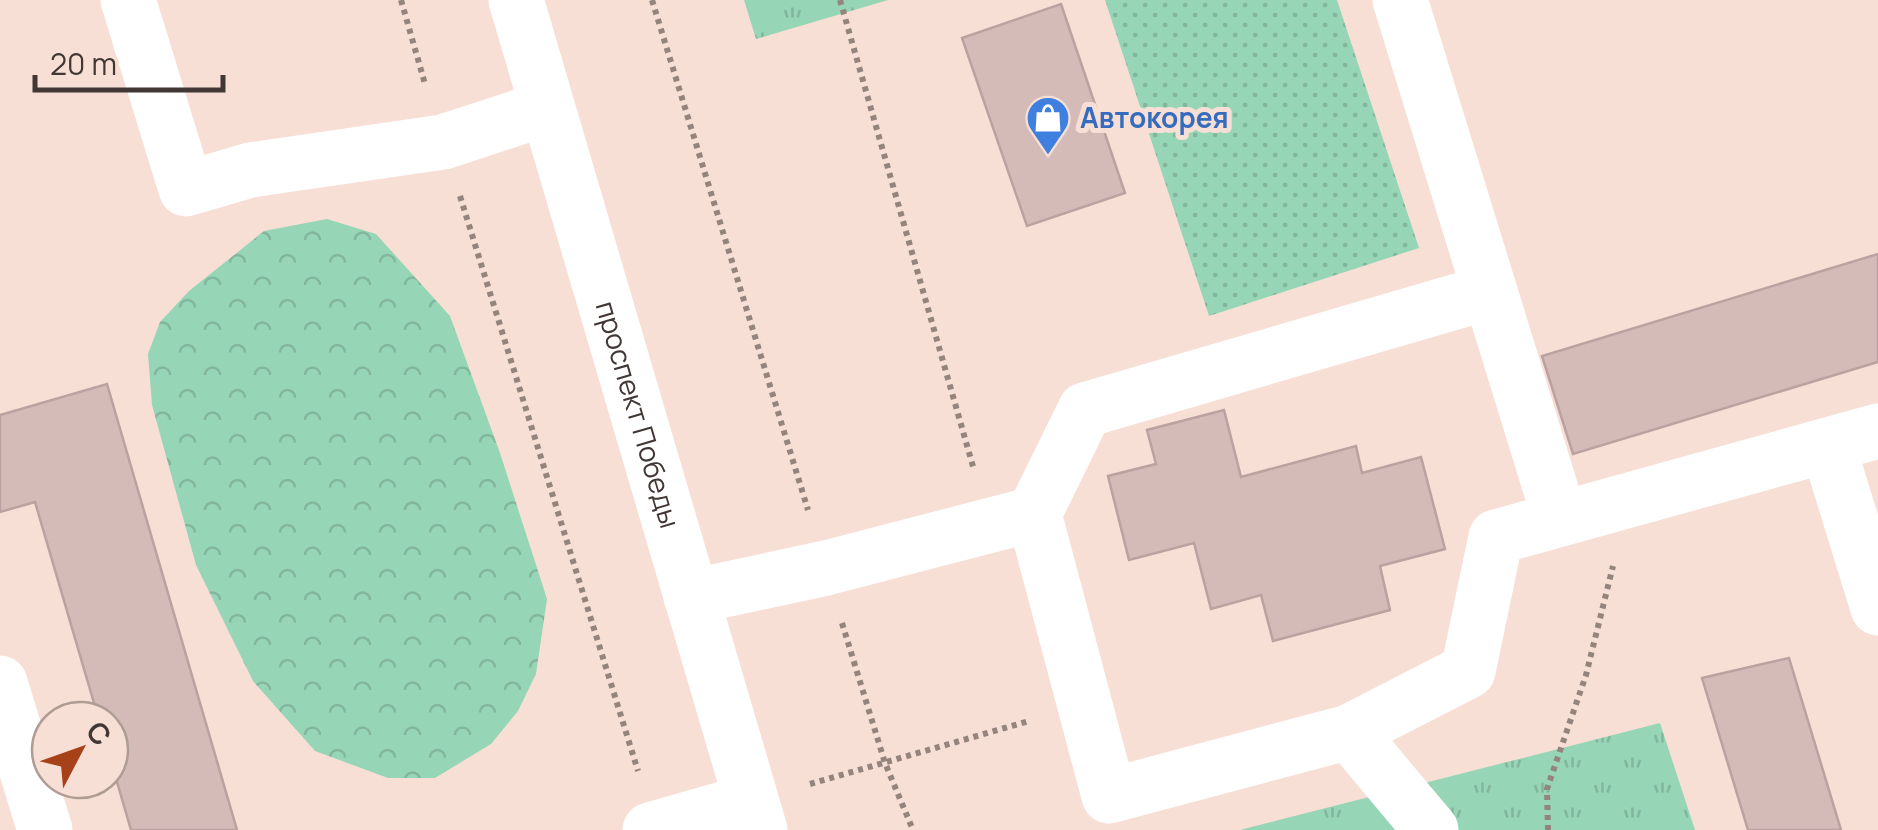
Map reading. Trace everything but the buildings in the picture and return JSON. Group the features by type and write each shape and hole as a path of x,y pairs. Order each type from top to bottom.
{"main road":[{"path":"128,0 186,189 250,170 443,142 547,108"},
{"name":"проспект Победы","path":"516,0 756,816"},
{"path":"1400,0 1560,519"},
{"path":"691,597 826,568 1012,519 1086,410 1490,292"},
{"path":"1012,519 1085,704 1109,796 1348,732 1468,670 1496,537 1853,438 1878,608"},
{"path":"0,683 46,830"},
{"path":"1348,732 1431,830"},
{"path":"653,829 756,816"}],"path":[{"path":"400,0 653,829"},
{"path":"652,0 884,764 913,830"},
{"path":"840,0 1012,519"},
{"path":"1548,830 1547,788 1586,675 1628,500"},
{"path":"756,816 884,764 1085,704"}],"green space":[{"path":"744,0 888,0 756,39"},
{"path":"1105,0 1337,0 1419,248 1209,316"},
{"path":"327,219 376,234 450,316 547,599 536,674 518,711 491,744 435,778 388,778 315,751 253,681 196,565 152,405 148,354 160,322 189,291 264,231"},
{"path":"1660,723 1695,830 1240,830"}],"place":[{"name":"Автокорея","path":"1048,156"}]}
